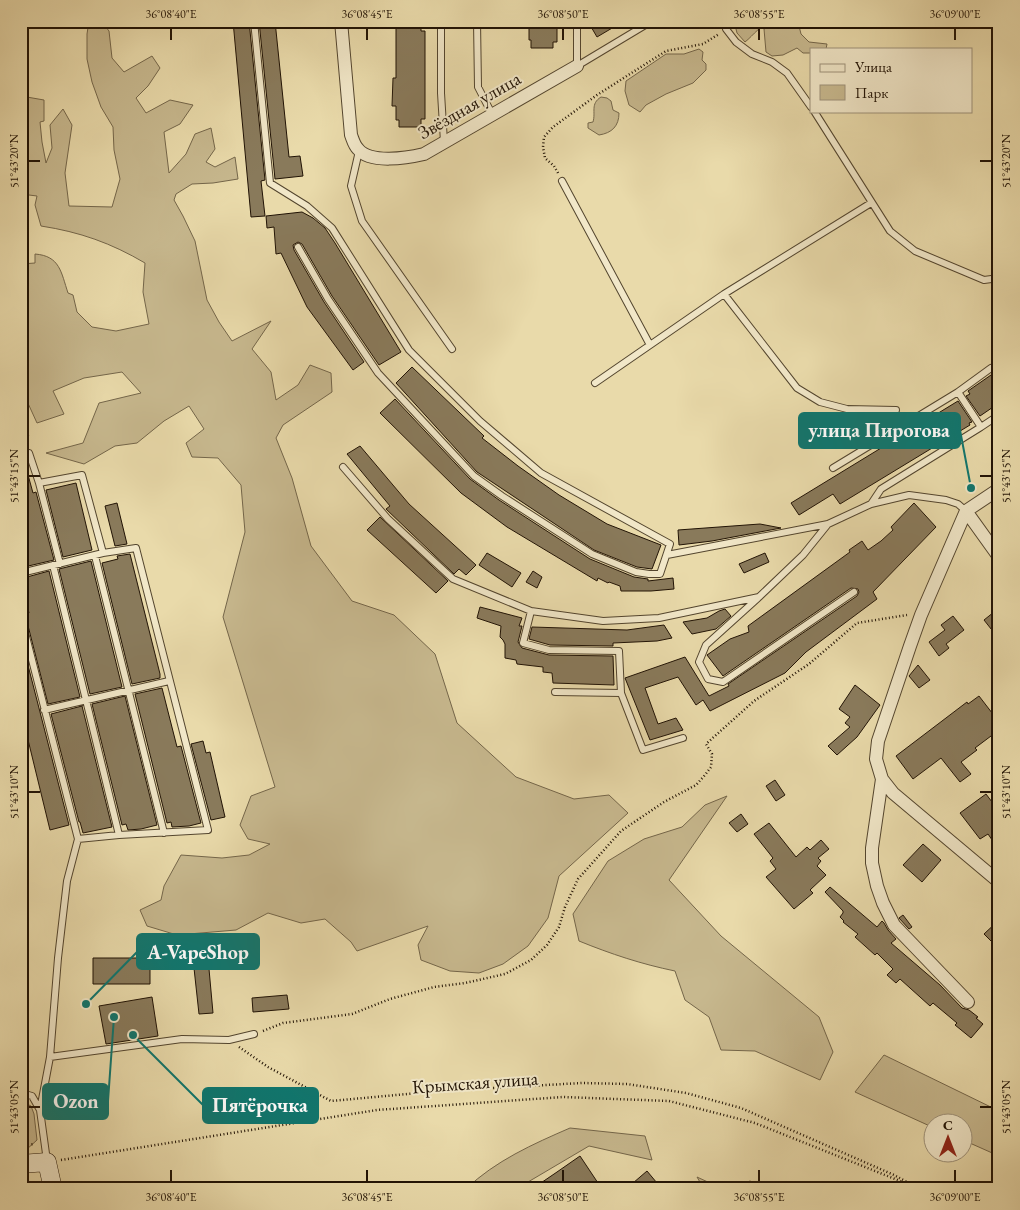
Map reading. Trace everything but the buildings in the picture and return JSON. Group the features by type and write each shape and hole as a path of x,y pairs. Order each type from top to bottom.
{"street":[{"path":"341,21 350,126 354,144 359,151"},
{"name":"Звёздная улица","path":"359,151 370,157 410,157 424,154 577,66"},
{"path":"999,489 966,511 921,615 878,741 876,759 882,779 893,793 999,882"},
{"path":"966,511 999,557"},
{"path":"882,779 872,848 872,863 883,903 894,925 968,1002"},
{"path":"21,1164 47,1162 53,1189"}],"lane":[{"path":"254,21 270,183 308,206 332,228 409,350 480,421 541,473 670,544 660,574 636,572 592,554 474,476 378,373 328,299 298,247"},
{"path":"441,21 441,93 444,142"},
{"path":"477,21 478,87 492,114"},
{"path":"577,21 577,66"},
{"path":"577,66 652,21"},
{"path":"728,21 726,29 736,42 752,54 772,62 787,73 810,106"},
{"path":"815,112 870,203 890,231 915,250 984,280 999,278"},
{"path":"359,151 351,186 362,221 452,349"},
{"path":"562,181 650,345"},
{"path":"595,383 724,294 870,203"},
{"path":"724,294 797,388 820,402 847,409 896,410"},
{"path":"833,468 958,392 990,368"},
{"path":"958,392 981,427"},
{"path":"871,504 881,489 999,416"},
{"path":"21,455 29,453 39,482 56,564 119,835"},
{"path":"343,467 388,519 453,579 531,611 603,621 659,618 758,597"},
{"path":"39,482 82,475 103,553"},
{"path":"667,555 828,524 871,504 909,495 946,500 958,504 966,511"},
{"path":"828,524 803,556 706,645 699,662 708,679 722,682 854,592"},
{"path":"21,573 103,553 136,548 208,830 78,839"},
{"path":"95,556 164,833"},
{"path":"531,611 523,643 549,650 619,651 622,693 643,750 683,738"},
{"path":"21,617 78,839 67,881 58,958 50,1057 40,1110 47,1162"},
{"path":"44,710 169,681"},
{"path":"555,692 622,693"},
{"path":"50,1057 182,1039 229,1040 254,1034"},
{"path":"21,1093 32,1096 40,1110"}],"path":[{"path":"562,181 554,166 545,158 543,147 544,137 553,127 597,95 666,51 703,44 726,29"},
{"path":"254,1034 283,1023 352,1014 390,999 434,987 465,983 505,974 531,960 547,945 559,927 565,906 578,879 621,831 664,802 696,785 711,767 712,754 706,744 754,701 809,664 857,623 906,614 921,615"},
{"path":"229,1040 268,1067 331,1102 440,1091 582,1083 626,1084 686,1093 741,1108 894,1175 919,1189"},
{"name":"Крымская улица","path":"47,1162 377,1110 564,1097 669,1101 745,1120 919,1189"}],"green space":[{"path":"89,21 101,21 109,31 112,58 124,72 152,56 160,68 148,86 136,98 146,113 170,100 193,105 180,124 164,132 169,173 186,154 195,134 211,128 215,149 206,162 215,167 235,157 238,179 192,184 176,194 174,200 195,241 207,300 232,341 271,321 252,349 271,372 276,400 298,385 310,365 331,373 332,392 283,425 276,438 292,478 311,546 352,601 394,615 435,654 457,723 516,777 574,799 609,795 628,813 559,876 548,918 528,946 503,964 479,973 450,971 421,960 418,945 428,926 357,951 351,942 325,919 301,923 268,913 236,930 177,935 147,926 140,910 161,900 164,886 181,855 222,858 249,855 270,844 248,839 240,825 251,796 275,787 223,617 245,532 241,485 218,458 192,457 186,443 204,429 189,406 164,421 137,443 115,446 84,464 46,453 83,443 99,403 141,393 122,372 84,378 53,391 64,414 37,423 21,388 21,264 35,263 35,254 43,255 55,262 61,272 68,293 73,295 77,312 92,327 116,331 149,324 143,292 145,263 95,239 41,226 35,205 37,196 21,194 21,96 44,100 44,121 40,122 46,163 52,148 50,125 63,109 72,125 65,173 69,206 112,207 120,179 114,150 113,127 101,107 92,82 87,59"},
{"path":"734,21 756,21 757,25 762,21 804,21 799,26 801,34 809,42 827,44 826,48 810,48 810,53 803,53 797,48 783,55 772,56 766,52 764,29 775,25 773,23 761,27 745,42 737,33"},
{"path":"699,49 703,52 702,60 706,64 706,70 693,83 666,94 646,105 640,112 629,105 625,91 626,81 666,54 684,54"},
{"path":"601,97 611,101 613,110 619,113 618,122 614,128 608,133 599,135 588,128 588,123 593,122 594,105"},
{"path":"727,796 669,880 721,936 819,1017 833,1052 820,1080 755,1051 721,1050 709,1017 685,1000 675,971 626,958 579,941 573,914 608,861 644,839 682,827 705,805"},
{"path":"884,1055 999,1111 999,1156 972,1144 972,1112 922,1112 922,1122 855,1092"},
{"path":"21,1101 31,1106 34,1114 37,1140 26,1150 21,1150"},
{"path":"570,1128 645,1136 652,1160 589,1146 528,1182 512,1189 466,1189 502,1162 528,1147"},
{"path":"697,1177 723,1189 704,1189"},
{"path":"750,1181 769,1189 727,1189"}],"place":[{"name":"улица Пирогова","path":"971,488"},
{"name":"A-VapeShop","path":"86,1004"},
{"name":"Ozon","path":"114,1017"},
{"name":"Пятёрочка","path":"133,1035"}]}
